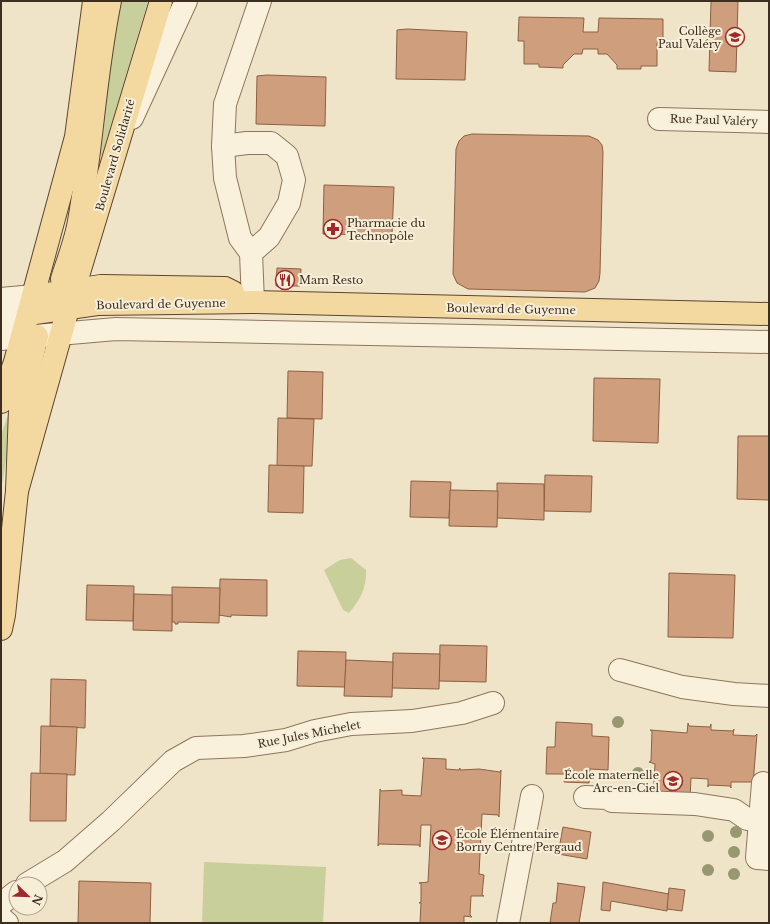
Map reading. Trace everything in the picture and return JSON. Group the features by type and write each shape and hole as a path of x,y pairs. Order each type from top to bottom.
{"main road":[{"name":"Boulevard Solidarité","path":"1,402 20,338 35,307 76,137 94,1"},
{"name":"Boulevard Solidarité","path":"17,491 61,334 91,141 101,46 110,1"},
{"name":"Boulevard Solidarité","path":"67,297 116,154 161,1"},
{"name":"Boulevard de Guyenne","path":"35,307 67,297 97,304 253,302 769,314"},
{"name":"Boulevard Solidarité","path":"1,629 4,614 17,491 20,409 20,338"}],"street":[{"path":"116,154 186,1"},
{"path":"253,302 251,253 240,238 225,178 222,146 225,104 260,1"},
{"name":"Rue Paul Valéry","path":"659,119 769,122"},
{"path":"222,146 247,143 271,143 287,156 294,180 290,203 269,237 251,253"},
{"path":"1,299 35,307"},
{"path":"1,318 35,307"},
{"path":"20,338 116,329 769,342"},
{"path":"620,670 682,687 734,694 769,696"},
{"name":"Rue Jules Michelet","path":"40,876 65,861 111,821 173,761 196,748 244,746 286,740 315,731 351,724 412,721 462,713 493,703"},
{"path":"763,783 757,858 769,859"},
{"path":"508,923 532,796"},
{"path":"586,797 607,798 612,801 695,804 734,810 747,819 760,821"},
{"path":"1,918 7,923"}],"green space":[{"path":"119,1 148,1 102,156 97,151"},
{"path":"11,406 15,408 1,490 1,435"},
{"path":"351,558 366,570 366,576 362,593 349,613 343,610 324,570 340,560"},
{"path":"204,862 326,867 323,923 202,923"}],"building":[{"path":"711,1 738,1 736,72 709,71"},
{"path":"519,17 584,18 583,32 598,32 599,18 663,19 663,43 657,43 657,66 641,66 641,69 617,69 617,65 607,54 598,54 598,49 583,49 582,54 574,54 563,65 563,68 539,67 539,64 524,64 524,41 518,41"},
{"path":"407,29 467,32 465,80 396,79 397,30"},
{"path":"257,76 326,77 325,126 256,124"},
{"path":"472,134 589,136 598,140 602,145 600,273 599,281 595,288 585,292 468,289 457,283 453,274 456,149 459,141 464,136"},
{"path":"324,185 394,187 392,235 323,234"},
{"path":"277,268 301,269 300,286 276,286"},
{"path":"288,371 323,372 322,419 287,418"},
{"path":"594,378 660,379 658,443 593,441"},
{"path":"278,418 314,419 312,466 277,466"},
{"path":"738,436 769,436 769,500 737,499"},
{"path":"269,465 304,466 303,513 268,512"},
{"path":"545,475 592,476 591,512 544,511"},
{"path":"411,481 451,482 449,518 410,517"},
{"path":"497,483 544,484 544,520 497,518"},
{"path":"450,490 498,491 497,527 449,526"},
{"path":"669,573 735,575 733,638 668,637"},
{"path":"220,579 267,580 267,616 231,615 231,617 219,615"},
{"path":"87,585 134,586 133,621 86,620"},
{"path":"172,587 220,588 219,623 178,622 178,624 175,624 175,622 172,622"},
{"path":"134,594 172,595 172,631 133,630"},
{"path":"440,645 487,646 486,682 439,681"},
{"path":"298,651 346,652 345,687 297,686"},
{"path":"393,653 440,654 439,689 392,688"},
{"path":"346,660 393,662 392,697 344,696"},
{"path":"51,679 86,680 85,728 50,726"},
{"path":"556,722 592,724 592,736 609,737 608,770 590,769 589,783 564,782 565,774 546,774 547,747 555,747"},
{"path":"688,723 689,726 710,727 711,724 711,730 733,731 734,729 733,735 755,736 757,734 753,785 752,782 731,782 731,788 730,786 708,785 708,779 691,778 690,800 653,798 655,764 649,762 651,761 652,731 650,730 687,733"},
{"path":"41,726 77,727 75,775 40,774"},
{"path":"422,758 446,759 446,769 479,769 500,772 501,770 499,817 498,815 482,814 479,874 484,875 482,895 484,896 471,896 470,915 472,917 464,916 464,923 420,923 421,903 419,903 421,902 421,883 419,883 428,882 431,825 421,825 420,847 419,845 379,844 378,846 380,789 381,791 402,790 402,795 421,796 424,759"},
{"path":"31,773 67,774 66,821 30,821"},
{"path":"563,827 591,832 587,859 558,854"},
{"path":"79,881 151,883 150,923 78,923"},
{"path":"603,882 669,894 667,911 611,901 610,911 601,910"},
{"path":"557,883 585,887 579,923 550,923 553,903 556,903"},
{"path":"669,888 685,890 682,911 667,909"}],"place":[{"name":"Collège Paul Valéry","path":"735,37"},
{"name":"Pharmacie du Technopôle","path":"333,229"},
{"name":"Mam Resto","path":"285,280"},
{"name":"École maternelle Arc-en-Ciel","path":"673,781"},
{"name":"École Élémentaire Borny Centre Pergaud","path":"442,840"}]}
